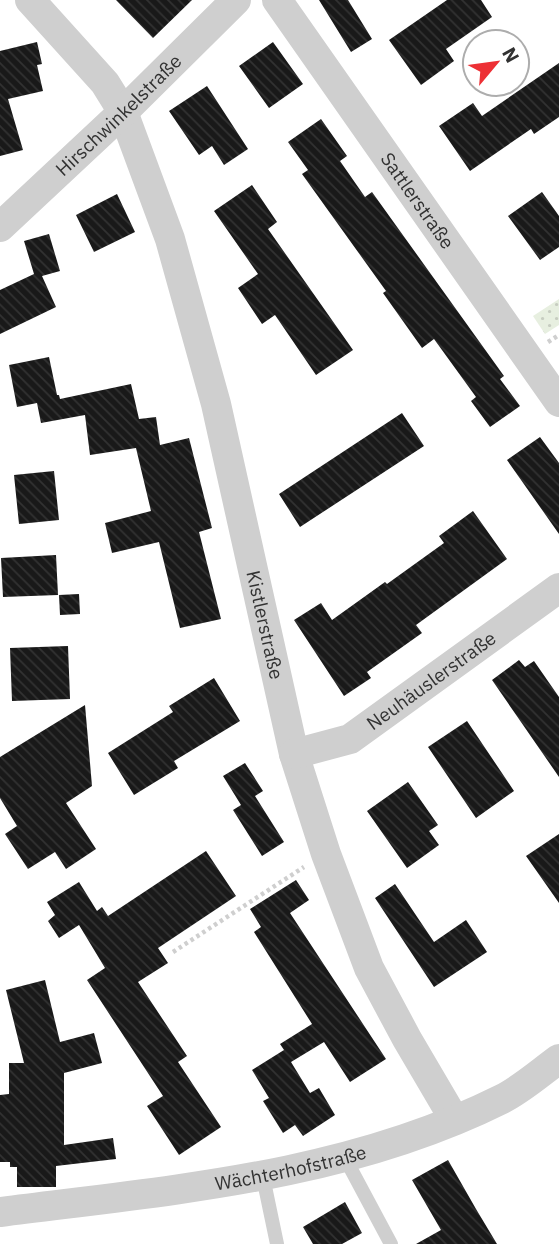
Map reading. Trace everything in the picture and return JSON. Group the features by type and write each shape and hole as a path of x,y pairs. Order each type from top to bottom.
{"street":[{"name":"Kistlerstraße","path":"30,0 105,83 122,112 170,239 216,404 294,754 326,853 369,968 454,1119"},
{"name":"Hirschwinkelstraße","path":"0,227 236,0"},
{"name":"Sattlerstraße","path":"277,0 559,402"},
{"name":"Neuhäuslerstraße","path":"294,754 350,739 559,588"},
{"name":"Wächterhofstraße","path":"0,1212 263,1177 345,1158 403,1140 504,1098 559,1059"}],"lane":[{"path":"345,1158 391,1244"},
{"path":"263,1177 277,1244"}],"path":[{"path":"544,345 559,335"},
{"path":"173,952 326,853"}],"green space":[{"path":"559,299 559,325 545,334 533,316"}],"building":[{"path":"116,0 192,0 153,38"},
{"path":"319,0 348,0 372,39 351,52"},
{"path":"447,0 481,0 492,17 476,28 461,28 461,39 446,49 454,61 421,85 389,40"},
{"path":"37,42 42,64 37,65 43,91 8,99 23,150 0,156 0,51"},
{"path":"273,42 303,84 269,108 239,66"},
{"path":"559,63 559,117 534,134 531,129 470,171 439,126 473,103 482,116 508,98 531,98 531,82"},
{"path":"207,86 248,149 224,165 212,146 199,155 169,111"},
{"path":"321,119 347,156 340,161 365,197 372,192 504,376 500,379 520,406 490,427 471,401 476,397 434,339 422,348 383,293 386,291 302,174 308,170 288,142"},
{"path":"252,185 277,222 268,229 353,350 316,375 275,315 262,324 238,288 258,274 214,211"},
{"path":"542,192 559,216 559,247 540,260 508,216"},
{"path":"117,194 135,232 94,252 76,215"},
{"path":"49,234 60,271 42,276 56,307 0,334 0,290 34,274 24,241"},
{"path":"49,357 60,399 131,384 139,419 156,417 160,445 189,438 212,528 199,532 221,619 180,628 159,542 112,553 105,523 151,511 136,448 90,455 85,415 41,423 37,403 17,407 9,365"},
{"path":"402,413 424,446 300,527 279,494"},
{"path":"540,437 559,463 559,534 507,460"},
{"path":"54,471 59,520 19,524 14,475"},
{"path":"473,511 507,559 416,625 422,633 367,672 371,678 344,696 294,620 321,603 332,620 444,543 439,536"},
{"path":"56,555 58,595 3,597 1,558"},
{"path":"79,594 80,614 60,615 59,595"},
{"path":"68,646 70,699 12,701 10,648"},
{"path":"519,660 525,667 534,661 559,697 559,777 492,680"},
{"path":"214,678 240,721 174,761 178,768 134,795 108,753 173,712 169,706"},
{"path":"85,705 92,786 66,803 96,849 66,869 55,852 28,869 5,834 17,826 0,798 0,757"},
{"path":"467,721 514,791 476,818 428,747"},
{"path":"245,763 263,791 255,796 284,842 262,856 233,810 241,805 223,776"},
{"path":"408,782 438,825 429,831 439,845 407,868 367,811"},
{"path":"559,834 559,903 526,856"},
{"path":"206,851 236,896 158,948 168,963 138,982 187,1056 178,1062 221,1127 179,1155 147,1106 163,1096 87,980 105,968 79,925 59,938 48,921 55,915 47,902 79,882 97,911 102,907 108,916"},
{"path":"296,880 309,900 290,913 386,1059 350,1082 324,1042 291,1062 310,1093 319,1088 335,1115 303,1136 295,1125 283,1133 263,1101 269,1098 252,1070 284,1050 280,1044 312,1024 254,932 261,927 250,909"},
{"path":"395,884 434,942 466,920 487,952 434,987 375,898"},
{"path":"45,980 60,1042 94,1033 102,1063 64,1073 64,1145 113,1138 116,1159 56,1166 56,1187 17,1187 17,1167 10,1167 10,1162 0,1162 0,1095 9,1094 9,1063 24,1063 6,990"},
{"path":"448,1160 497,1244 416,1244 441,1230 412,1180"},
{"path":"345,1202 362,1233 342,1244 313,1244 303,1227"}]}
